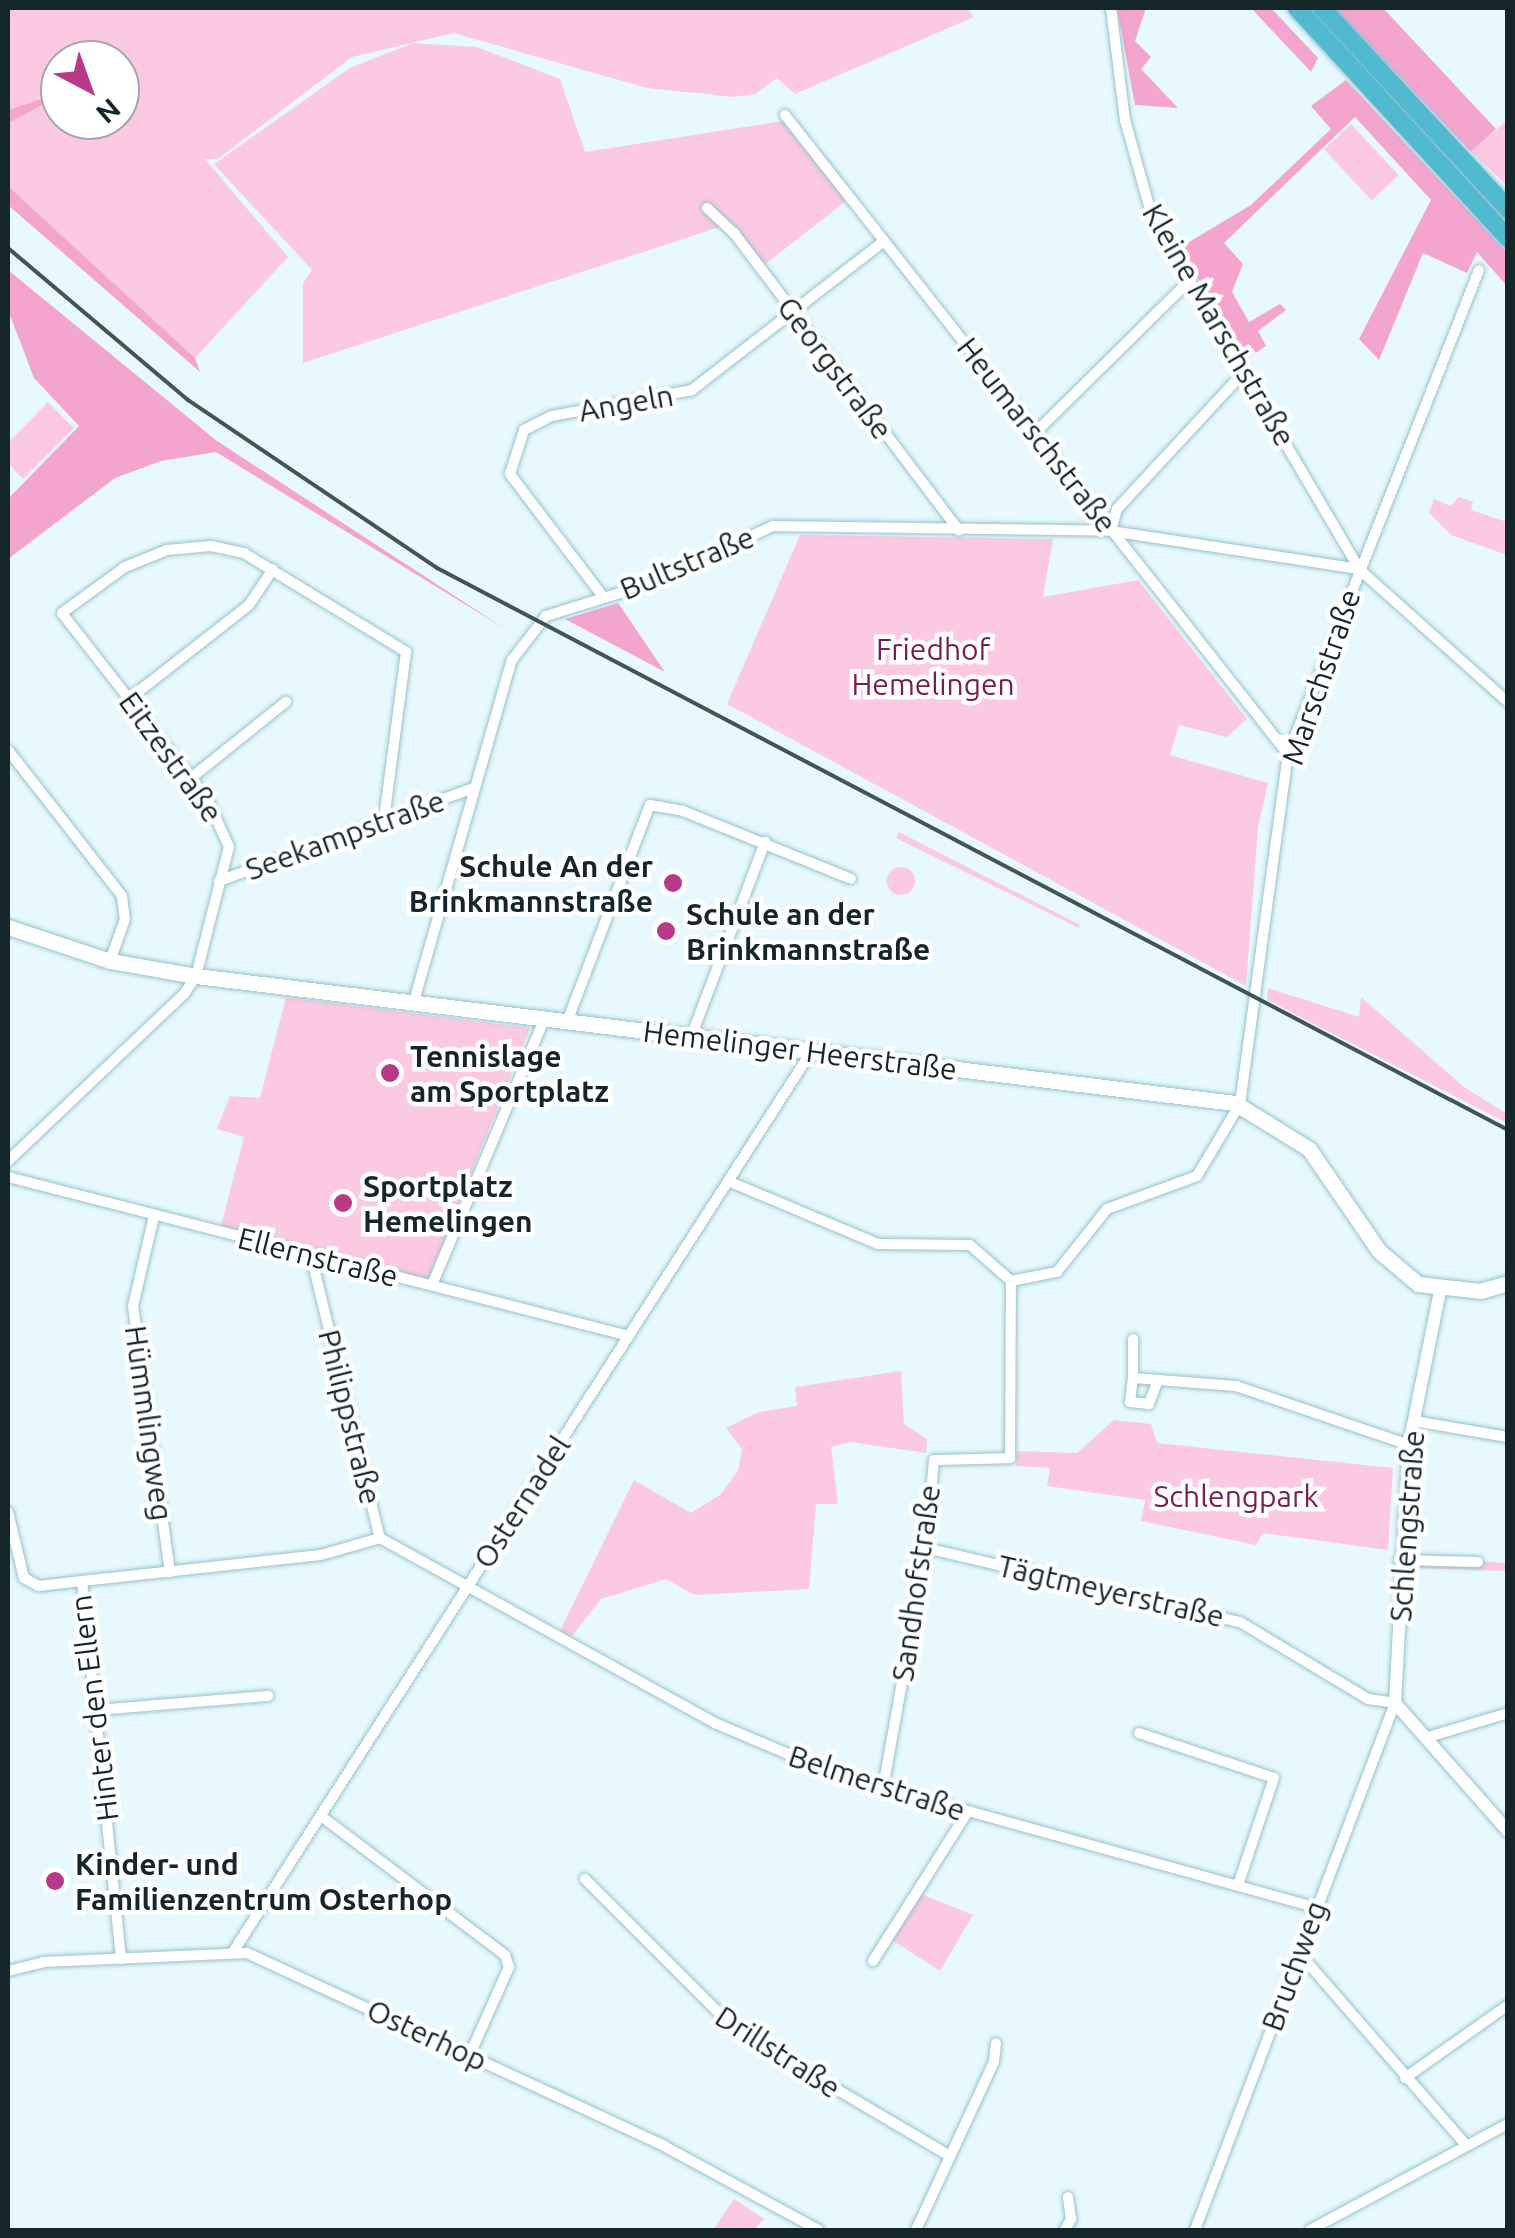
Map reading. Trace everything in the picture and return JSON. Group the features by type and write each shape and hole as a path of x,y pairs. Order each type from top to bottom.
{"highway":[{"path":"1297,8 1508,238"},
{"path":"1322,8 1503,203"}],"main road":[{"name":"Hemelinger Heerstraße","path":"8,926 110,961 196,976 1240,1104"},
{"path":"1240,1104 1309,1149 1378,1251 1418,1284 1440,1291 1508,1284"}],"street":[{"name":"Kleine Marschstraße","path":"1110,8 1139,182 1358,569"},
{"name":"Heumarschstraße","path":"785,115 1288,754"},
{"name":"Georgstraße","path":"708,208 734,233 959,530"},
{"name":"Angeln","path":"604,598 515,483 510,461 514,443 535,421 692,390 884,241"},
{"name":"Marschstraße","path":"1240,1104 1288,754 1479,270"},
{"path":"1036,432 1191,279"},
{"path":"1111,531 1116,509 1245,372"},
{"name":"Bultstraße","path":"414,1002 471,789 512,660 530,629 562,609 677,572 773,526 1111,531 1358,569"},
{"name":"Eitzestraße","path":"196,976 229,846 222,824 191,778 62,614 125,567 167,550 211,546 244,553 272,569"},
{"path":"129,699 249,605 272,569 406,652 384,819"},
{"path":"1358,569 1508,702"},
{"path":"191,778 286,702"},
{"path":"8,750 122,896 125,919 110,961"},
{"name":"Seekampstraße","path":"219,881 471,789"},
{"path":"567,1022 650,805 765,842 851,879"},
{"path":"691,1036 765,842"},
{"path":"8,1161 196,976"},
{"path":"432,1285 544,1020"},
{"name":"Osternadel","path":"233,1952 810,1052"},
{"path":"728,1181 878,1244 970,1246 1011,1281 1057,1272 1070,1262 1107,1209 1197,1176 1240,1104"},
{"name":"Ellernstraße","path":"8,1177 629,1336"},
{"name":"Hümmlingweg","path":"154,1216 133,1306 170,1572"},
{"name":"Philippstraße","path":"311,1256 380,1538 467,1589"},
{"name":"Sandhofstraße","path":"883,1788 926,1548 934,1460 1010,1458 1011,1281"},
{"name":"Schlengstraße","path":"1395,1703 1409,1445 1440,1291"},
{"path":"1133,1339 1130,1402 1149,1404 1158,1380"},
{"path":"1133,1378 1236,1386 1286,1399 1361,1432 1409,1445"},
{"path":"1414,1421 1508,1436"},
{"name":"Hinter den Ellern","path":"8,1512 24,1578 38,1586 82,1582 121,1958"},
{"path":"82,1582 321,1555 380,1538"},
{"name":"Tägtmeyerstraße","path":"926,1548 1240,1622 1368,1699 1395,1703"},
{"path":"1400,1560 1478,1562"},
{"name":"Belmerstraße","path":"467,1589 714,1723 883,1788 1315,1907"},
{"path":"96,1710 268,1696"},
{"path":"1395,1703 1508,1830"},
{"name":"Bruchweg","path":"1195,2230 1395,1703"},
{"path":"1428,1738 1508,1713"},
{"path":"1139,1733 1274,1778 1238,1885"},
{"path":"873,1961 967,1813"},
{"path":"321,1816 505,1955 509,1967 470,2054"},
{"name":"Drillstraße","path":"585,1878 736,2030 950,2156"},
{"name":"Osterhop","path":"8,1971 121,1958 233,1952 470,2054 664,2146 820,2230"},
{"path":"1300,1954 1467,2146"},
{"path":"1405,2078 1508,2005"},
{"path":"916,2230 994,2062 996,2044"},
{"path":"1310,2230 1508,2124"},
{"path":"1065,2230 1071,2219 1068,2198"}],"green space":[{"path":"8,8 966,8 974,17 795,94 777,78 755,94 733,97 647,88 454,33 352,57 218,159 205,159 288,257 195,358 8,186 8,123 40,106 40,140 140,140 140,40 40,40 40,102 8,110"},
{"path":"413,43 477,47 560,79 585,152 783,121 846,201 763,266 729,224 303,363 303,283 312,270 214,164 350,68"},
{"path":"1507,120 1507,185 1471,152"},
{"path":"1351,124 1399,175 1372,200 1324,149"},
{"path":"48,402 74,428 23,479 8,463 8,443"},
{"path":"1459,497 1473,502 1471,510 1507,522 1507,555 1451,535 1429,513 1434,499 1451,506"},
{"name":"Friedhof Hemelingen","path":"800,535 1053,539 1043,597 1138,580 1247,719 1227,737 1179,725 1170,755 1268,783 1258,828 1246,986 727,704"},
{"path":"899,832 1080,925 1079,928 896,838"},
{"path":"901,867 911,871 915,881 911,891 901,895 891,891 887,881 891,871"},
{"path":"1268,988 1359,1017 1361,997 1464,1087 1507,1114 1507,1123 1267,1000"},
{"name":"Tennislage am Sportplatz","path":"286,997 530,1028 428,1280 221,1226 244,1137 217,1129 230,1096 260,1098"},
{"path":"901,1371 904,1424 927,1439 926,1453 850,1442 831,1447 838,1504 816,1504 809,1589 695,1595 666,1579 601,1599 572,1636 560,1631 634,1480 691,1513 720,1495 738,1471 742,1449 726,1428 759,1412 797,1406 795,1387"},
{"name":"Schlengpark","path":"1114,1420 1151,1424 1157,1443 1393,1468 1388,1550 1263,1533 1256,1545 1141,1521 1145,1500 1047,1486 1050,1468 1016,1466 1017,1451 1077,1453"},
{"path":"1418,1557 1507,1563 1507,1571 1416,1568"},
{"path":"921,1894 973,1915 940,1971 892,1940"},
{"path":"734,2199 764,2219 754,2230 713,2230"}],"shaded area":[{"path":"1117,8 1146,8 1135,41 1151,57 1141,69 1178,108 1135,105"},
{"path":"1251,8 1271,8 1318,58 1311,72"},
{"path":"1334,8 1383,8 1496,129 1471,152"},
{"path":"1346,80 1507,252 1507,286 1477,252 1467,273 1423,253 1379,360 1359,339 1431,200 1355,117 1224,243 1243,264 1232,292 1249,322 1280,304 1286,310 1258,331 1266,346 1248,358 1179,248 1251,205 1331,129 1311,106"},
{"path":"40,100 40,106 8,123 8,110"},
{"path":"8,186 195,358 200,372 8,205"},
{"path":"8,270 217,441 507,630 216,452 161,461 115,478 8,559 8,499 79,426 34,378 8,310"},
{"path":"618,603 665,672 565,619"}],"railway":[{"path":"8,248 188,400 437,568 1508,1130"}],"place":[{"name":"Schule An der Brinkmannstraße","path":"673,883"},
{"name":"Schule an der Brinkmannstraße","path":"666,931"},
{"name":"Tennislage am Sportplatz","path":"390,1073"},
{"name":"Sportplatz Hemelingen","path":"343,1203"},
{"name":"Kinder- und Familienzentrum Osterhop","path":"55,1881"}]}
